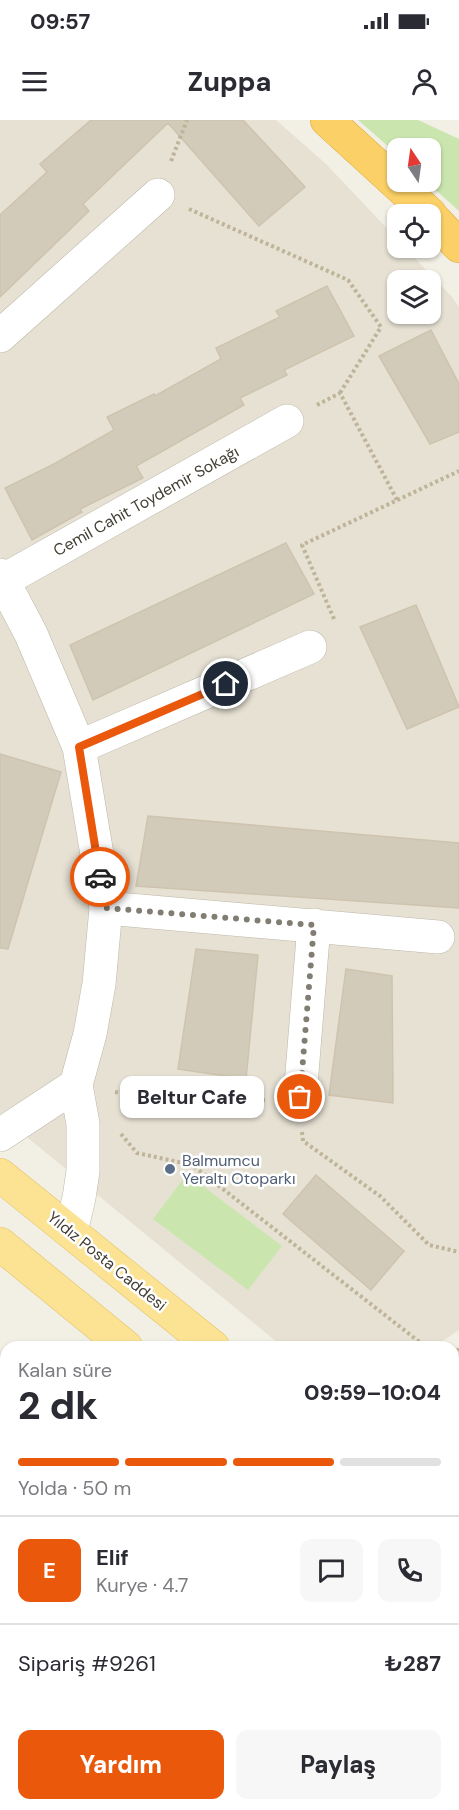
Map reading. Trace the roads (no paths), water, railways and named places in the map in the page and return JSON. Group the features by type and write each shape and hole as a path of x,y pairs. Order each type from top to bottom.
{"highway":[{"path":"327,120 418,204"},
{"path":"441,227 459,246"}],"main road":[{"name":"Yıldız Posta Caddesi","path":"0,1175 206,1341"},
{"path":"0,1244 119,1341"}],"street":[{"path":"0,336 158,195"},
{"name":"Cemil Cahit Toydemir Sokağı","path":"2,578 287,421"},
{"path":"2,578 31,634 79,747 106,908 99,984 90,1034 76,1085 83,1124 83,1171 79,1198 70,1231"},
{"path":"79,747 310,647"},
{"path":"106,908 438,937"},
{"path":"300,1097 314,925"},
{"path":"0,1136 76,1085"}],"place":[{"name":"Beltur Cafe","path":"300,1097"},
{"name":"Balmumcu Yeraltı Otoparkı","path":"170,1169"}]}
